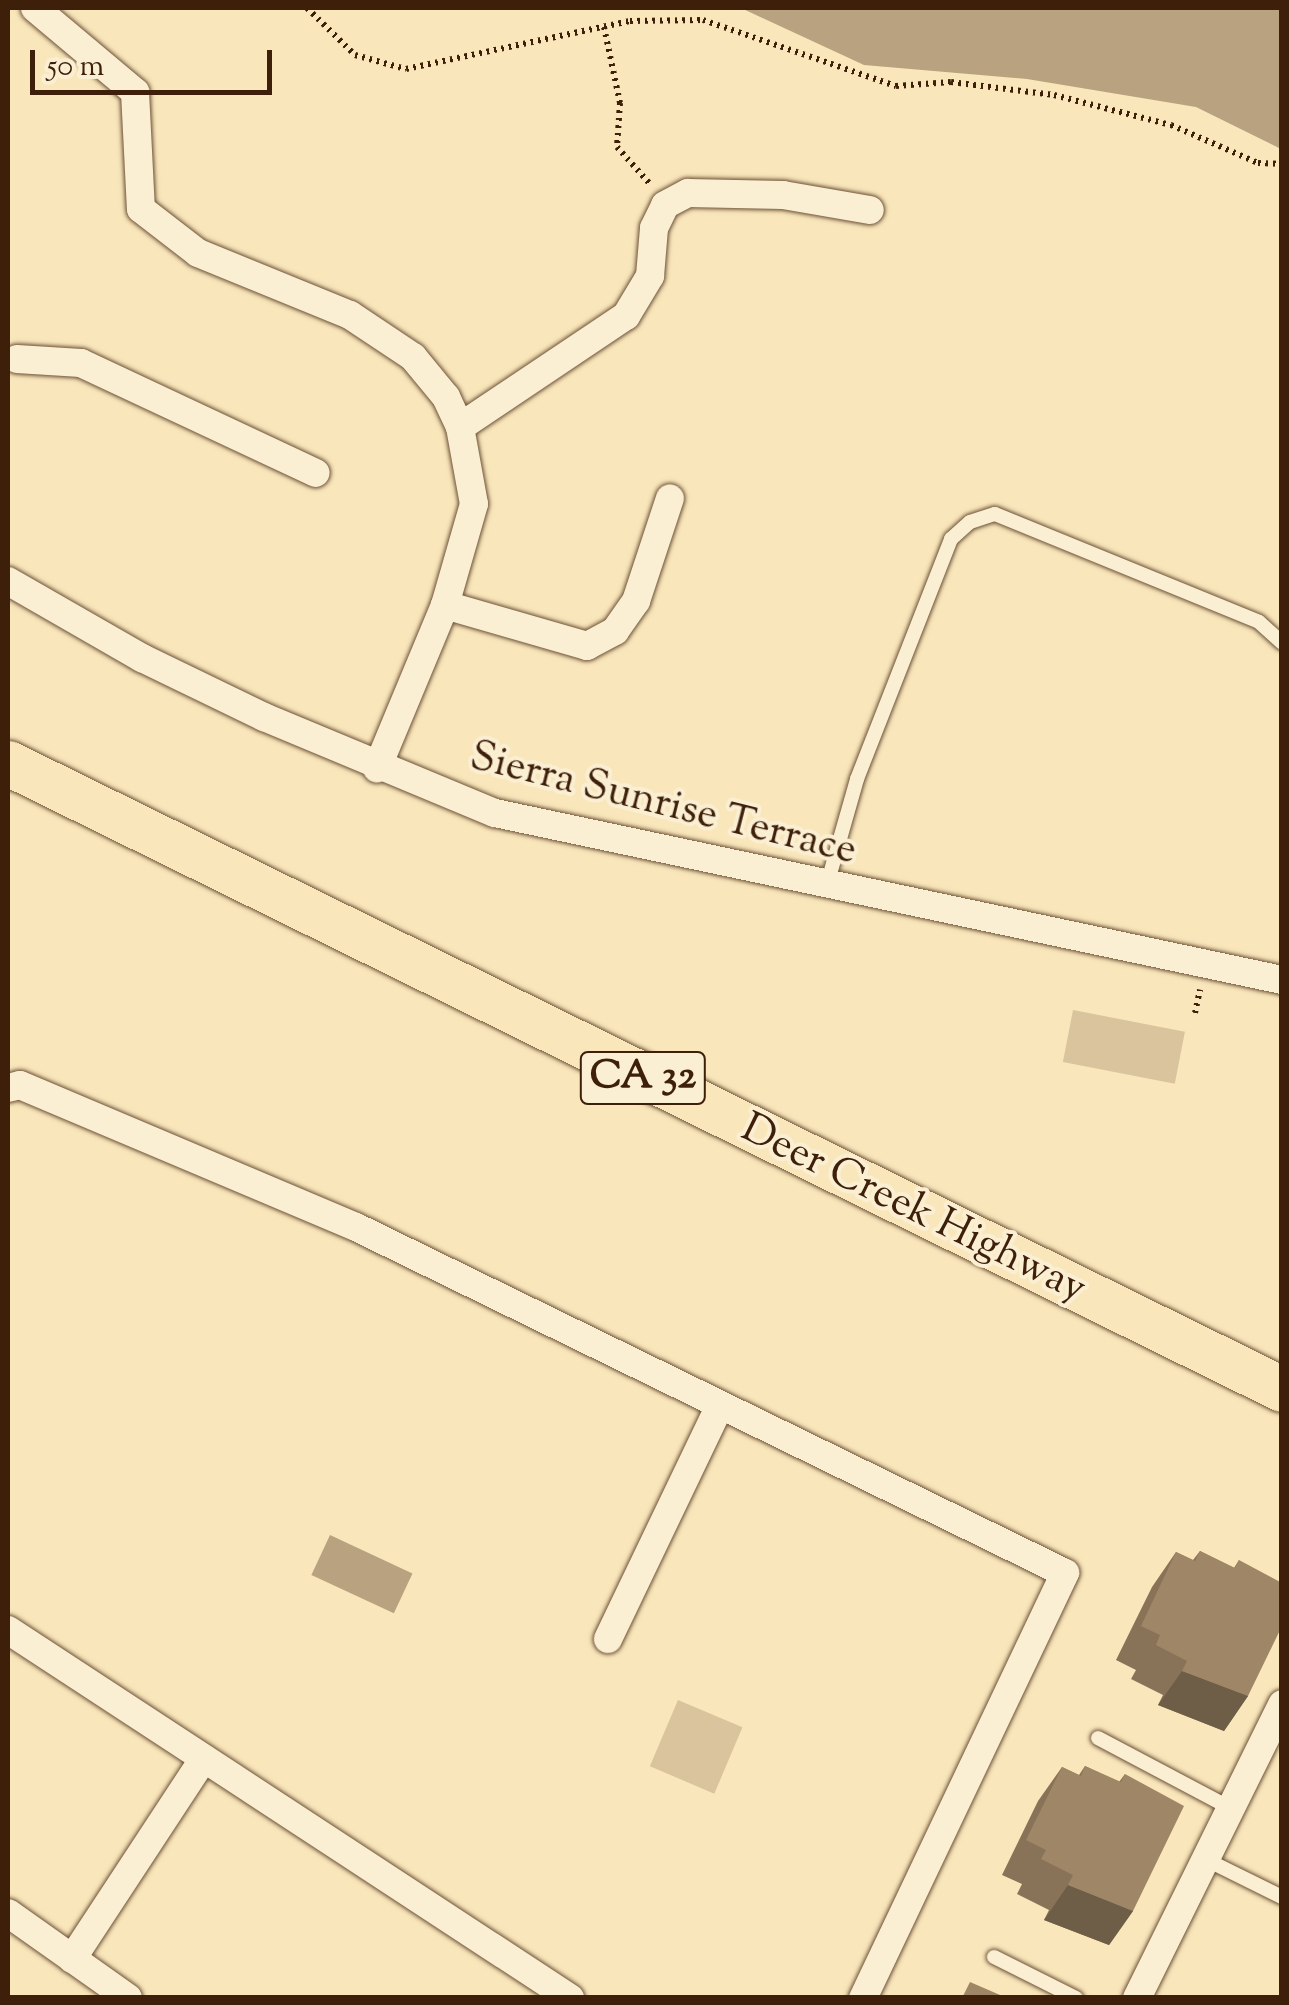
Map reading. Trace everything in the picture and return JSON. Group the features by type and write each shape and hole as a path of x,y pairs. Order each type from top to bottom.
{"main road":[{"name":"Deer Creek Highway","path":"8,762 1282,1389"}],"street":[{"path":"35,8 135,92 141,209 198,254 350,315 413,357 446,397 460,427 474,504 445,606 376,768"},
{"path":"460,427 626,316 650,276 654,228 666,205 688,193 764,194 870,210"},
{"path":"11,363 81,362 316,472"},
{"path":"445,606 587,646 615,630 636,600 670,498"},
{"name":"Sierra Sunrise Terrace","path":"8,581 142,658 376,768 495,813 826,888 1282,980"},
{"path":"8,1088 20,1085 356,1228 1064,1574 863,1998"},
{"path":"608,1639 720,1405"},
{"path":"8,1630 570,1998"},
{"path":"1137,1998 1282,1704"},
{"path":"72,1958 204,1758"},
{"path":"8,1913 128,1998"}],"lane":[{"path":"826,888 857,778 951,539 970,522 995,514 1260,622 1282,643"},
{"path":"1098,1738 1230,1808"},
{"path":"1205,1860 1282,1897"},
{"path":"994,1957 1076,1998"}],"path":[{"path":"307,8 355,55 406,69 604,26 703,20 896,86 952,82 1054,94 1172,126 1258,163 1282,164"},
{"path":"604,26 620,102 617,147 666,205"},
{"path":"1195,1013 1201,983"}],"shaded area":[{"path":"741,8 1281,8 1281,149 1196,107 1027,79 864,65"},
{"path":"1073,1010 1185,1032 1175,1084 1063,1062"},
{"path":"330,1535 412,1573 394,1613 311,1575"},
{"path":"678,1700 742,1727 714,1794 650,1766"}],"building":[{"path":"1200,1551 1235,1568 1239,1560 1282,1583 1282,1626 1248,1696 1182,1671 1187,1661 1156,1645 1160,1635 1141,1626 1176,1552 1195,1561"},
{"path":"1085,1766 1121,1782 1125,1774 1184,1806 1133,1911 1068,1885 1073,1875 1041,1859 1046,1850 1026,1840 1062,1767 1081,1776"},
{"path":"970,1982 1007,1998 962,1998"}]}
